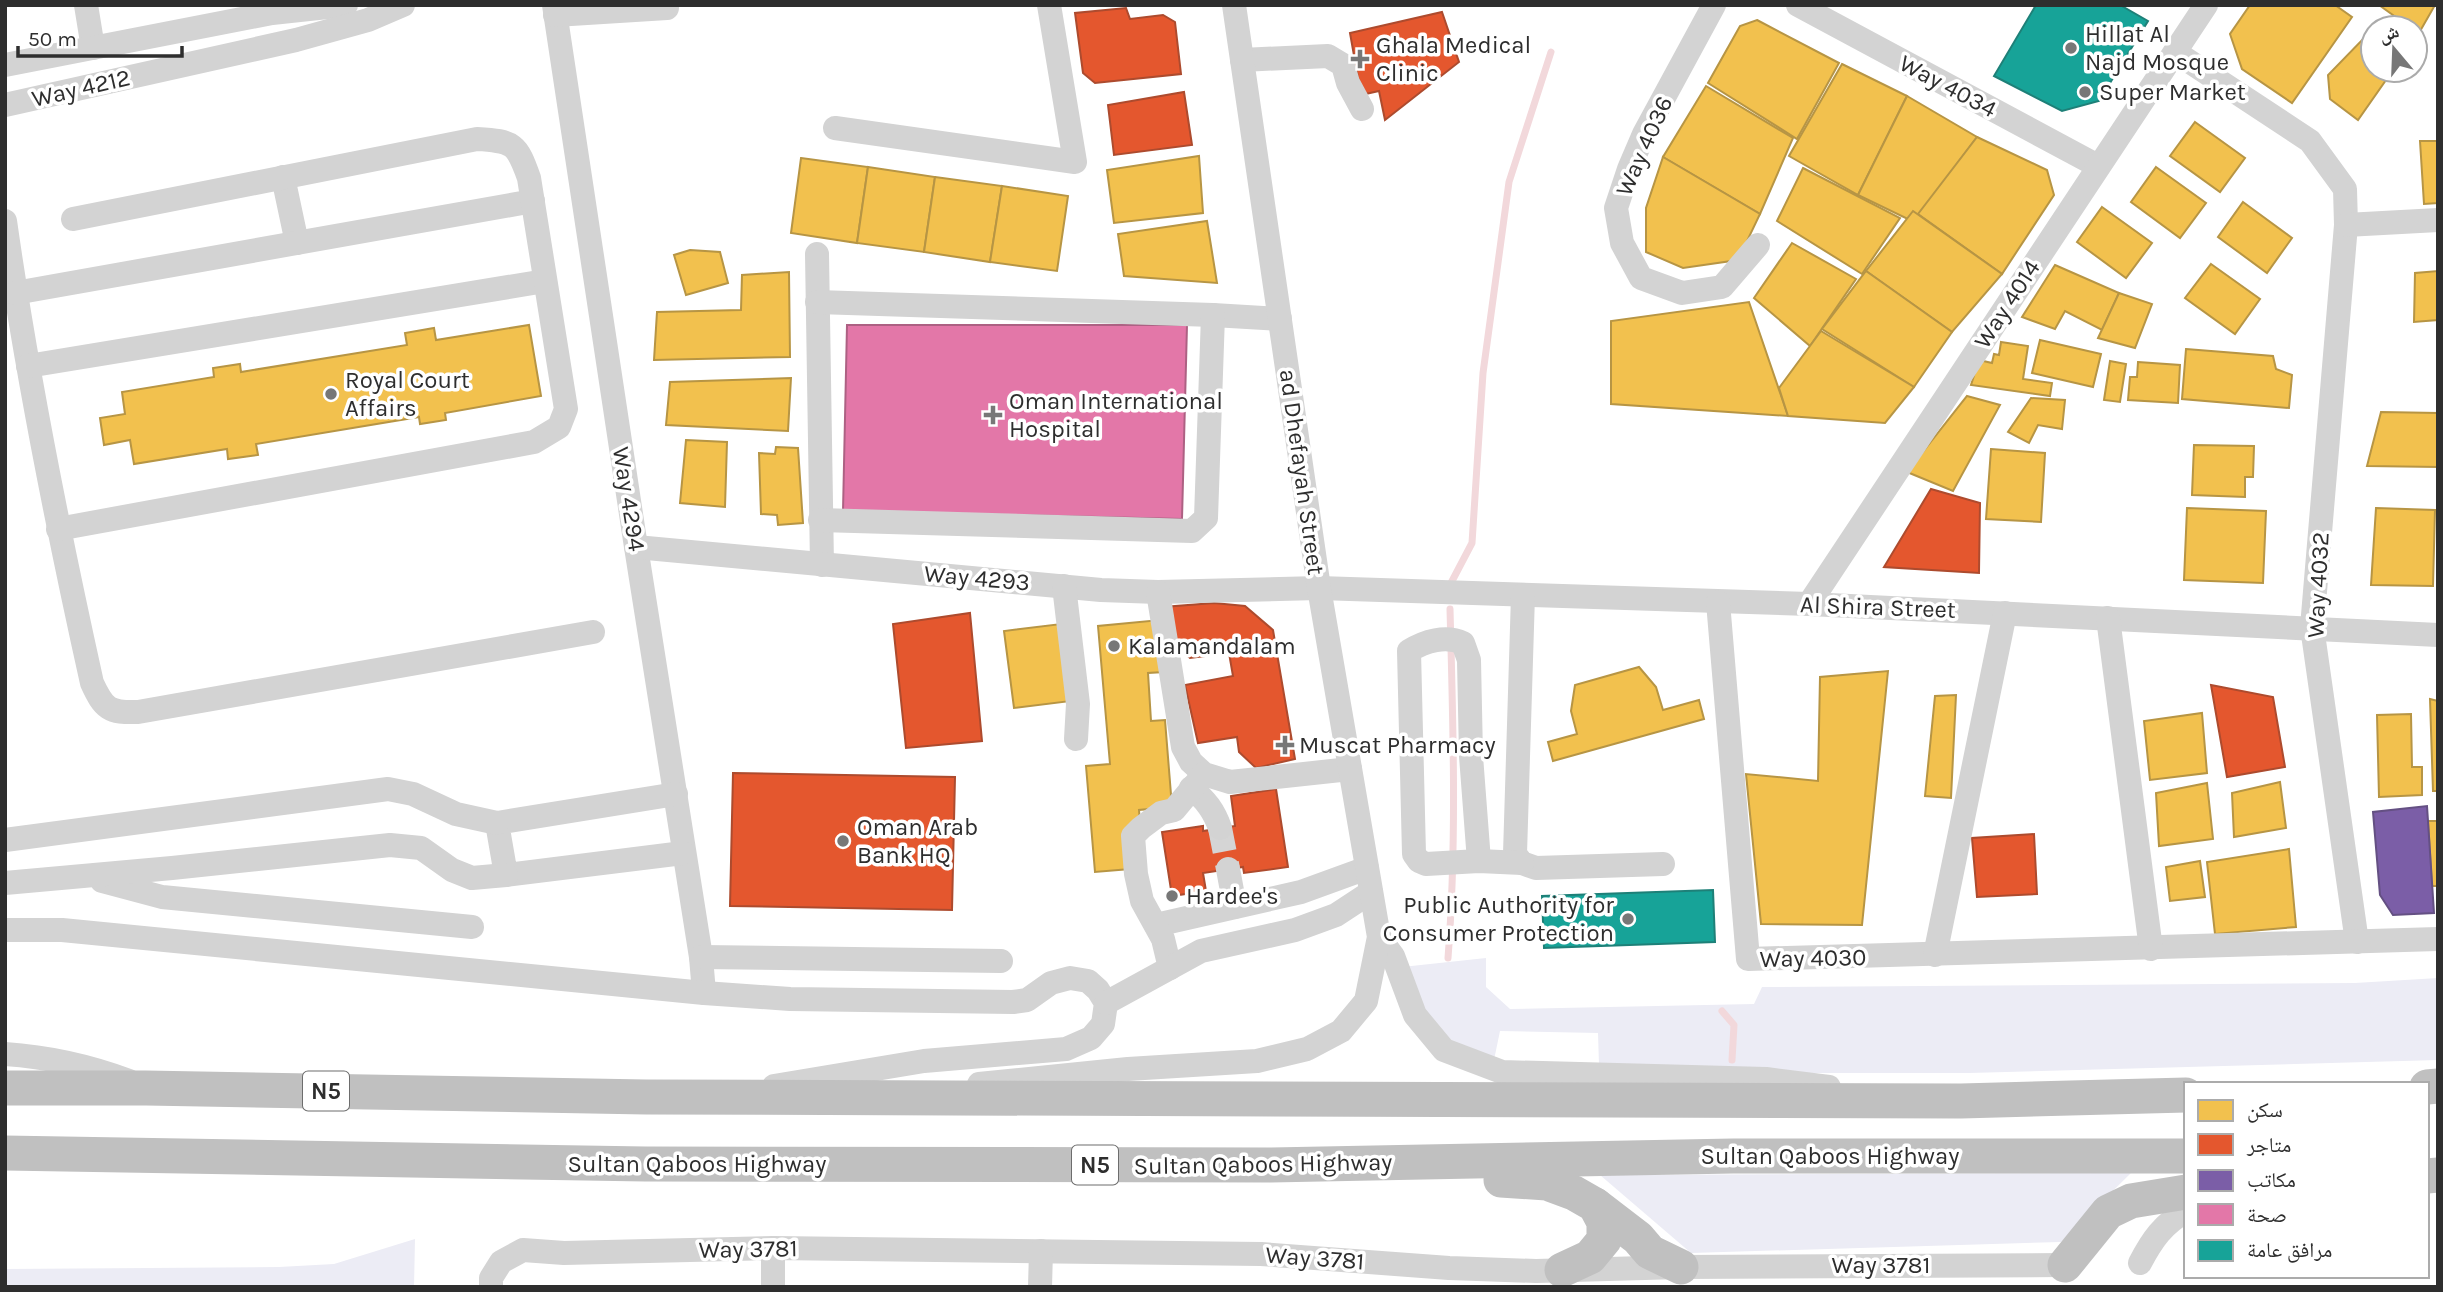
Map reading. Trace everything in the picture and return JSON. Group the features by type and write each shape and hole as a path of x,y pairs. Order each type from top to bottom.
{"highway":[{"name":"N5","path":"5,1088 704,1097 1961,1101 2184,1095"},
{"name":"Sultan Qaboos Highway","path":"5,1153 645,1164 1271,1165 1733,1156 2184,1156"},
{"path":"1271,1165 1547,1183 1574,1193 1595,1205 1638,1238 1650,1252 1681,1267"},
{"path":"2057,1276 2108,1212 2131,1201 2184,1192"},
{"path":"1544,1276 1590,1257 1604,1240 1604,1222 1595,1205"}],"street":[{"path":"86,5 93,48"},
{"name":"Way 4212","path":"5,65 271,13 346,5"},
{"name":"Way 4212","path":"390,5 401,6"},
{"path":"555,10 667,8 667,5"},
{"path":"835,128 1075,162 1049,5"},
{"name":"ad Dhefayah Street","path":"1234,5 1319,588 1379,937"},
{"name":"Way 4036","path":"1714,5 1644,134 1629,169 1616,208 1622,243 1641,278 1682,293 1722,287 1758,245"},
{"name":"Way 4034","path":"1798,5 2098,166"},
{"name":"Way 4014","path":"1809,604 2206,5"},
{"name":"Way 4212","path":"5,105 296,40 368,20 401,6"},
{"path":"296,40 306,10"},
{"name":"Way 4294","path":"555,10 701,957 704,993"},
{"name":"Way 4032","path":"2175,52 2310,141 2345,190 2346,225 2312,627 2357,942"},
{"path":"1242,60 1328,56 1343,65 1348,83 1362,109"},
{"path":"58,529 534,442 559,428 566,409 529,178 521,154 504,140 477,139 73,219"},
{"path":"283,177 297,243"},
{"path":"15,293 533,201"},
{"path":"5,220 15,293 58,529 92,683 102,704 117,712 138,712 593,632"},
{"path":"2346,225 2438,220"},
{"path":"817,254 822,565"},
{"path":"28,366 545,281"},
{"path":"817,302 1280,319"},
{"path":"820,520 1192,531 1206,519 1213,315"},
{"name":"Way 4293","path":"636,547 1158,592 1319,588"},
{"path":"1064,586 1079,704 1076,739"},
{"name":"Al Shira Street","path":"1319,588 1809,604 2438,635"},
{"path":"1158,592 1183,747 1220,828"},
{"path":"1522,863 1515,854 1523,595"},
{"name":"Way 4030","path":"1718,602 1748,960 2438,939"},
{"path":"1936,956 2005,613"},
{"path":"2108,618 2151,949"},
{"path":"1479,861 1471,756 1469,660 1462,643 1454,638 1428,642 1409,650 1414,854 1419,860 1426,864 1479,861 1522,863 1536,868 1663,864"},
{"path":"1197,781 1230,782 1350,769"},
{"path":"1170,968 1163,939 1142,901 1136,874 1133,836 1161,813 1174,810 1197,781"},
{"path":"5,840 388,789 413,794 456,814 497,822 676,794"},
{"path":"497,822 506,875"},
{"path":"5,883 390,845 421,848 452,870 472,878 683,853"},
{"path":"1156,925 1301,892 1367,867"},
{"path":"1228,869 1234,907"},
{"path":"81,876 162,897 472,927"},
{"path":"1106,1003 1201,951 1295,930 1336,915 1371,892"},
{"path":"5,930 62,930 704,993 790,999 1013,1002 1027,1000 1051,983 1070,978 1088,981 1106,1003 1103,1024 1091,1038 1066,1049 924,1061 704,1097"},
{"path":"842,1097 1128,1069 1257,1061 1307,1049 1341,1031 1366,1001 1379,937"},
{"path":"1379,937 1393,956 1415,1015 1444,1050 1502,1072 1766,1079 1961,1101"},
{"path":"701,957 1001,961"},
{"path":"5,1054 41,1057 95,1069 146,1088"},
{"path":"2140,1263 2152,1240 2169,1220 2184,1212"},
{"path":"773,1287 774,1248"},
{"name":"Way 3781","path":"491,1287 491,1278 501,1262 523,1250 564,1253 774,1248 1261,1254 1544,1276 1681,1267 1721,1268 1796,1276 2057,1276"},
{"path":"1040,1287 1041,1251"},
{"name":"Way 3781","path":"502,1287 511,1272 528,1263 564,1253"},
{"path":"1721,1268 1743,1287"}],"shaded area":[{"path":"1486,958 1486,987 1510,1009 1754,1004 1762,987 2355,983 2438,978 2438,1060 1969,1073 1765,1073 1599,1065 1598,1033 1500,1031 1494,1060 1449,1045 1421,1012 1402,967"},
{"path":"2131,1173 2061,1242 1691,1253 1600,1175"},
{"path":"415,1239 414,1287 5,1287 5,1269 279,1267 334,1264"}],"building: سكن":[{"path":"2250,5 2335,5 2352,17 2292,103 2242,69 2230,34"},
{"path":"2379,5 2435,5 2429,16 2392,14"},
{"path":"1757,20 1839,63 1797,139 1708,83 1740,26"},
{"path":"2359,43 2359,84 2383,84 2358,120 2330,99 2328,75"},
{"path":"1842,64 1907,96 1858,195 1789,156"},
{"path":"1706,86 1793,138 1760,214 1663,157"},
{"path":"1907,96 1977,137 1914,222 1858,195"},
{"path":"2195,122 2245,158 2220,192 2170,156"},
{"path":"1977,137 2047,170 2054,195 2002,274 1918,214"},
{"path":"2420,141 2438,141 2438,203 2424,204"},
{"path":"1199,156 1203,213 1114,223 1107,170"},
{"path":"1663,157 1760,214 1738,260 1683,268 1646,252 1646,208"},
{"path":"801,158 868,167 857,243 791,233"},
{"path":"868,167 935,177 924,252 857,243"},
{"path":"2156,167 2206,203 2180,238 2131,202"},
{"path":"1803,168 1900,218 1862,274 1777,221"},
{"path":"935,177 1002,186 990,262 924,252"},
{"path":"1002,186 1068,196 1057,271 990,262"},
{"path":"2243,202 2292,238 2267,273 2218,237"},
{"path":"2102,207 2152,243 2126,278 2077,242"},
{"path":"1913,211 2002,274 1952,332 1866,271"},
{"path":"1207,221 1217,283 1124,276 1118,234"},
{"path":"1792,243 1856,279 1810,346 1754,298"},
{"path":"690,250 720,252 728,283 686,295 674,255"},
{"path":"2211,264 2260,299 2235,334 2185,298"},
{"path":"2055,265 2119,293 2102,330 2065,311 2055,329 2022,317"},
{"path":"1866,271 1952,332 1914,387 1822,329"},
{"path":"2438,271 2438,320 2414,322 2415,273"},
{"path":"789,272 790,357 654,360 657,312 741,310 742,275"},
{"path":"2119,293 2152,304 2135,348 2098,338"},
{"path":"1749,302 1788,416 1611,404 1611,321"},
{"name":"Royal Court Affairs","path":"529,325 541,396 445,413 446,420 420,424 419,417 256,444 258,455 228,459 227,449 134,464 130,440 104,445 100,418 125,414 122,392 214,377 213,368 240,364 241,372 407,345 405,333 434,328 436,340"},
{"path":"1821,331 1914,387 1885,423 1788,416 1779,388"},
{"path":"2040,340 2101,354 2093,387 2032,373"},
{"path":"2001,342 2028,346 2023,379 2052,383 2050,396 1971,385 1979,360 1992,363 1994,354 1999,355"},
{"path":"2186,349 2273,356 2276,369 2292,375 2289,408 2182,399"},
{"path":"2110,361 2126,364 2120,402 2104,400"},
{"path":"2138,362 2180,365 2178,403 2128,400 2130,377 2137,377"},
{"path":"791,378 788,431 666,425 670,382"},
{"path":"1967,396 2000,405 1953,491 1907,472"},
{"path":"2031,398 2065,400 2062,429 2038,425 2029,443 2008,432"},
{"path":"2381,412 2438,413 2438,467 2367,466"},
{"path":"686,440 727,442 725,507 680,503"},
{"path":"2194,445 2254,446 2253,477 2245,477 2245,497 2192,495"},
{"path":"776,447 798,448 803,523 778,525 777,515 761,514 759,453 775,454"},
{"path":"1991,449 2045,453 2041,522 1986,519"},
{"path":"2187,508 2266,511 2263,583 2184,580"},
{"path":"2376,508 2435,510 2433,586 2371,585"},
{"path":"1160,620 1164,672 1148,673 1151,721 1165,720 1172,807 1139,810 1140,823 1130,869 1095,872 1086,766 1110,764 1098,626"},
{"path":"1061,624 1071,701 1014,708 1004,631"},
{"path":"1639,667 1656,687 1663,710 1699,700 1704,719 1553,761 1548,742 1577,734 1571,711 1575,685"},
{"path":"1888,671 1862,925 1761,924 1746,774 1818,781 1820,677"},
{"path":"1956,695 1951,798 1925,796 1935,696"},
{"path":"2430,699 2438,701 2438,791 2433,791"},
{"path":"2202,713 2207,773 2150,780 2144,721"},
{"path":"2411,714 2412,767 2422,767 2422,795 2379,797 2377,715"},
{"path":"2280,782 2286,828 2234,837 2232,793"},
{"path":"2207,783 2213,839 2159,846 2156,793"},
{"path":"2428,821 2438,821 2438,886 2432,886"},
{"path":"2289,849 2296,927 2215,934 2207,862"},
{"path":"2200,861 2205,897 2170,901 2166,867"}],"building: متاجر":[{"path":"1126,8 1130,19 1163,15 1175,22 1181,74 1095,83 1083,73 1075,13"},
{"path":"1442,12 1459,62 1385,120 1379,91 1361,95 1350,33"},
{"path":"1184,92 1192,145 1114,155 1108,105"},
{"path":"1931,489 1980,503 1979,573 1884,567"},
{"path":"1214,603 1245,606 1273,630 1295,759 1256,768 1239,752 1237,737 1198,743 1185,685 1233,676 1229,653 1190,658 1169,639 1163,607"},
{"path":"970,613 982,741 906,748 893,624"},
{"path":"2211,685 2273,697 2285,767 2227,777"},
{"name":"Oman Arab Bank HQ","path":"733,773 955,777 952,910 730,906"},
{"path":"1276,789 1288,867 1244,873 1243,867 1203,873 1206,891 1172,896 1162,832 1203,826 1203,831 1235,826 1231,796"},
{"path":"2034,834 2037,894 1977,897 1972,838"}],"building: مكاتب":[{"path":"2427,806 2434,913 2393,915 2380,895 2373,812"}],"building: صحة":[{"path":"847,325 1187,325 1182,519 843,511"}],"building: مرافق عامة":[{"name":"Hillat Al Najd Mosque","path":"2036,5 2120,5 2148,21 2099,101 2062,111 1994,76"},
{"name":"Public Authority for Consumer Protection","path":"1713,890 1715,942 1544,948 1542,896"}],"waterway":[{"path":"1451,583 1472,543 1483,373 1509,182 1551,52"},
{"path":"1448,958 1453,827 1450,609"},
{"path":"1722,1011 1734,1025 1732,1060"}],"tunnel":[{"path":"1220,828 1228,869"}],"place":[{"name":"Hillat Al Najd Mosque","path":"2071,48"},
{"name":"Ghala Medical Clinic","path":"1360,59"},
{"name":"Super Market","path":"2085,92"},
{"name":"Royal Court Affairs","path":"331,394"},
{"name":"Oman International Hospital","path":"993,415"},
{"name":"Kalamandalam","path":"1114,646"},
{"name":"Muscat Pharmacy","path":"1285,745"},
{"name":"Oman Arab Bank HQ","path":"843,841"},
{"name":"Hardee's","path":"1172,896"},
{"name":"Public Authority for Consumer Protection","path":"1628,919"}]}
